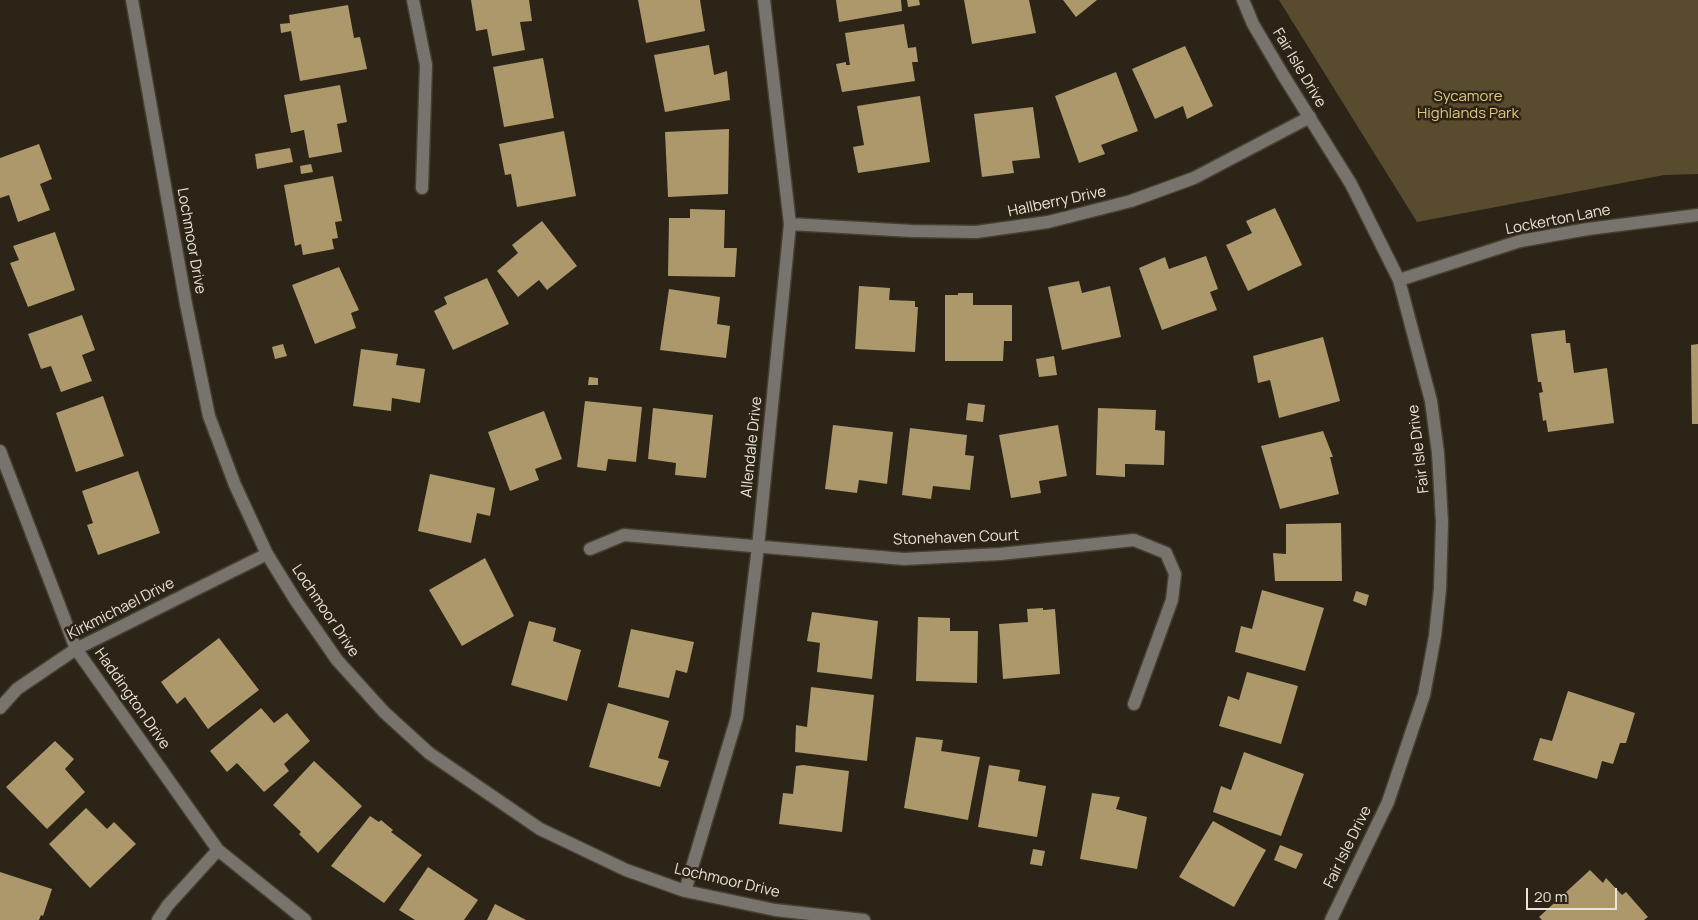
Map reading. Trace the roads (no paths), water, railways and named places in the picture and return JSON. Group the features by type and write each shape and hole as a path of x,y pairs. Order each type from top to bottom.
{"street":[{"name":"Lochmoor Drive","path":"132,0 186,304 210,416 235,485 268,554 296,601 337,660 384,712 429,753 540,829 626,870 685,891 775,910 864,920"},
{"path":"413,0 426,65 422,188"},
{"name":"Allendale Drive","path":"685,891 737,717 758,547 790,224 764,0"},
{"name":"Fair Isle Drive","path":"1243,0 1253,24 1351,184 1399,280 1431,401 1438,453 1442,522 1436,626 1424,695 1388,802 1331,920"},
{"name":"Hallberry Drive","path":"790,224 912,231 976,232 1048,222 1131,202 1194,178 1310,117"},
{"name":"Lockerton Lane","path":"1399,280 1520,241 1588,229 1698,215"},
{"name":"Haddington Drive","path":"0,451 76,649 218,850 305,920"},
{"name":"Stonehaven Court","path":"590,549 624,535 904,558 1000,554 1134,540 1166,553 1175,574 1172,600 1134,704"},
{"name":"Kirkmichael Drive","path":"0,708 17,689 76,649 268,554"},
{"path":"158,920 168,905 218,850"}],"park label":[{"name":"Sycamore Highlands Park","path":"1468,106"}]}
